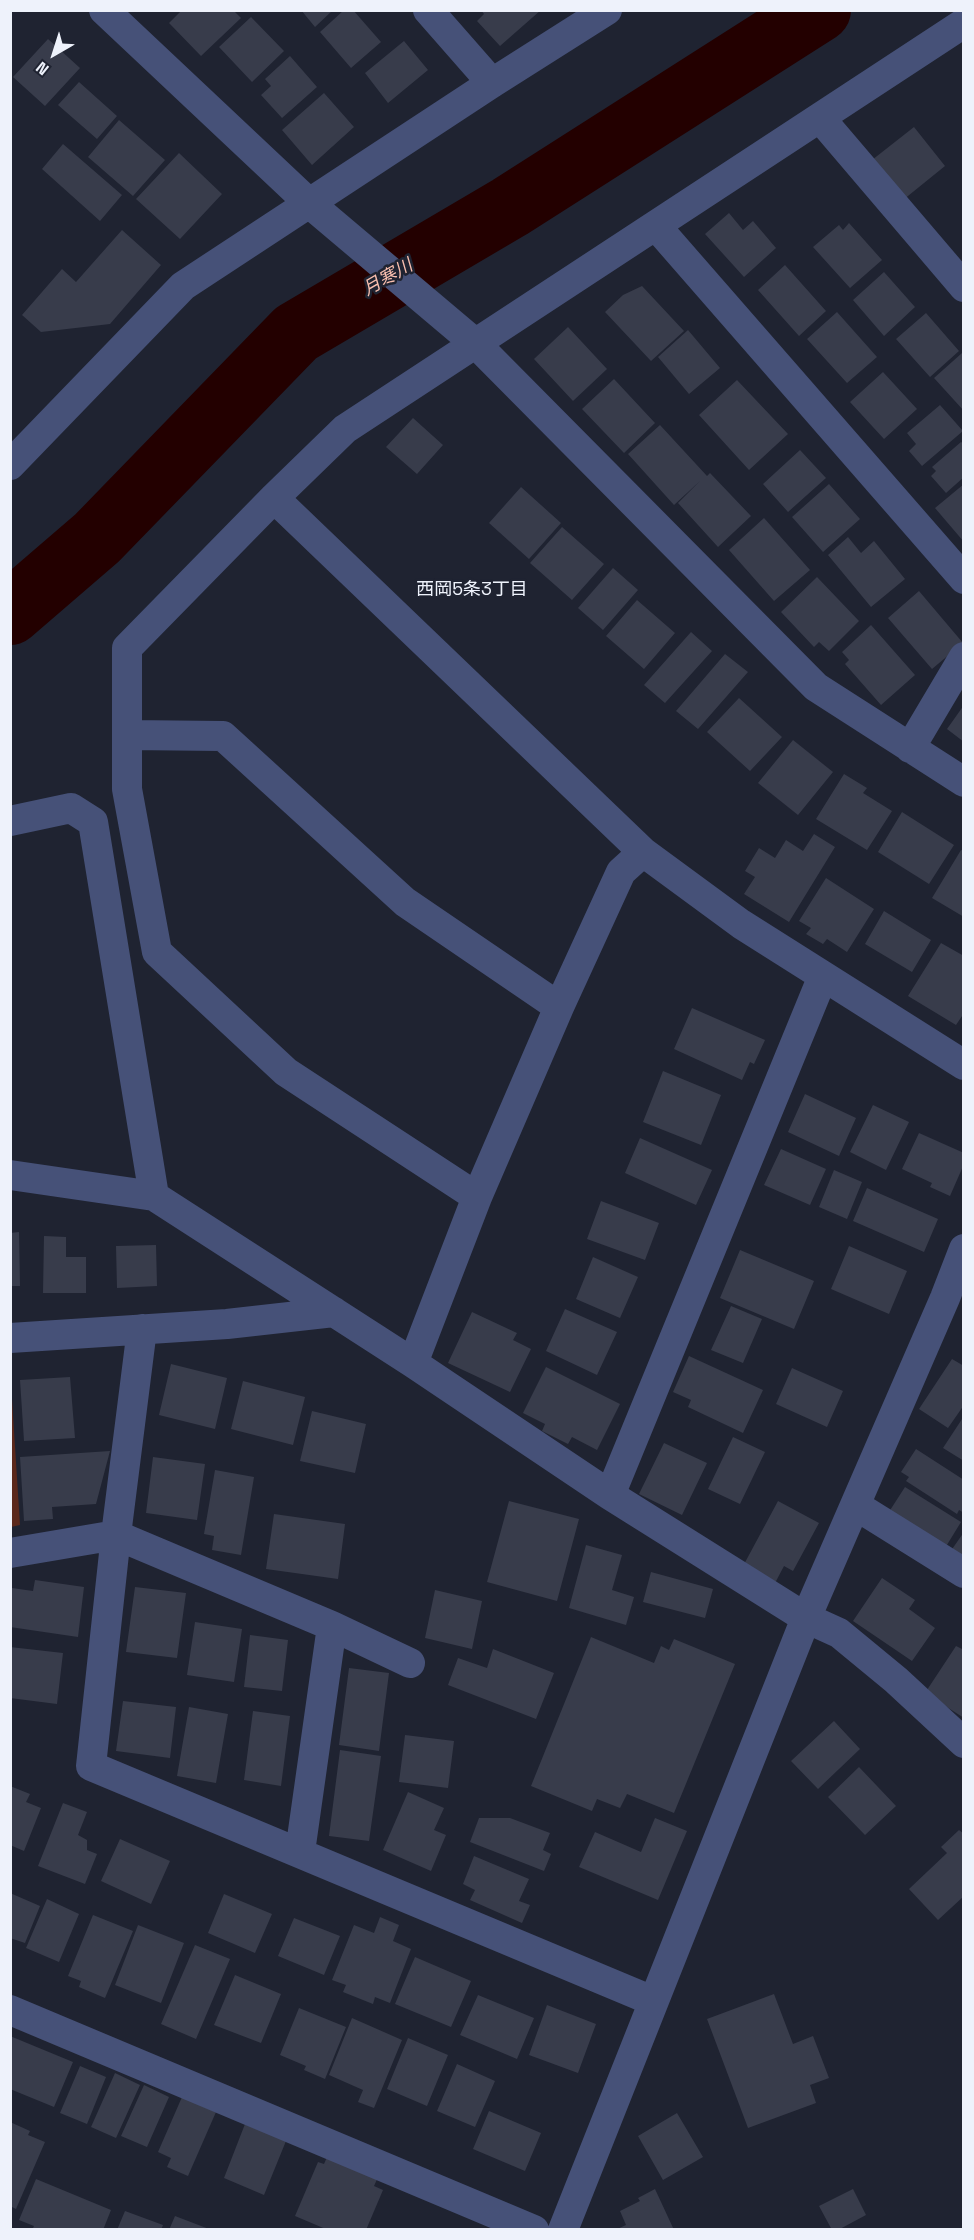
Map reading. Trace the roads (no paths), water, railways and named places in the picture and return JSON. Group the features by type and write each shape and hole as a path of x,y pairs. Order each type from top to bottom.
{"street":[{"path":"104,10 309,203 465,334 816,687 963,782"},
{"path":"428,10 492,83"},
{"path":"10,465 183,286 607,10"},
{"path":"477,1197 286,1072 157,952 127,789 127,648 345,429 465,334 656,226 963,23"},
{"path":"820,118 963,287"},
{"path":"656,226 963,579"},
{"path":"274,498 643,852 741,924 963,1065"},
{"path":"910,748 963,657"},
{"path":"128,735 223,736 405,902 559,1007"},
{"path":"10,821 71,808 93,822 154,1196"},
{"path":"413,1364 477,1197 559,1007 621,872 643,852"},
{"path":"610,1496 823,976"},
{"path":"10,1175 154,1196 413,1364 610,1496 806,1618 839,1633 896,1680 963,1743"},
{"path":"563,2229 806,1618 855,1505 954,1304 963,1250"},
{"path":"10,1338 227,1324 333,1312"},
{"path":"142,1329 116,1535 92,1766 653,2001"},
{"path":"855,1505 963,1573"},
{"path":"10,1553 116,1535 332,1626 410,1663"},
{"path":"300,1852 332,1626"},
{"path":"10,2010 534,2229"}],"waterway":[{"name":"月寒川","path":"10,613 97,538 296,333 510,207 819,10"}],"district":[{"name":"西岡5条3丁目","path":"472,590"}]}
